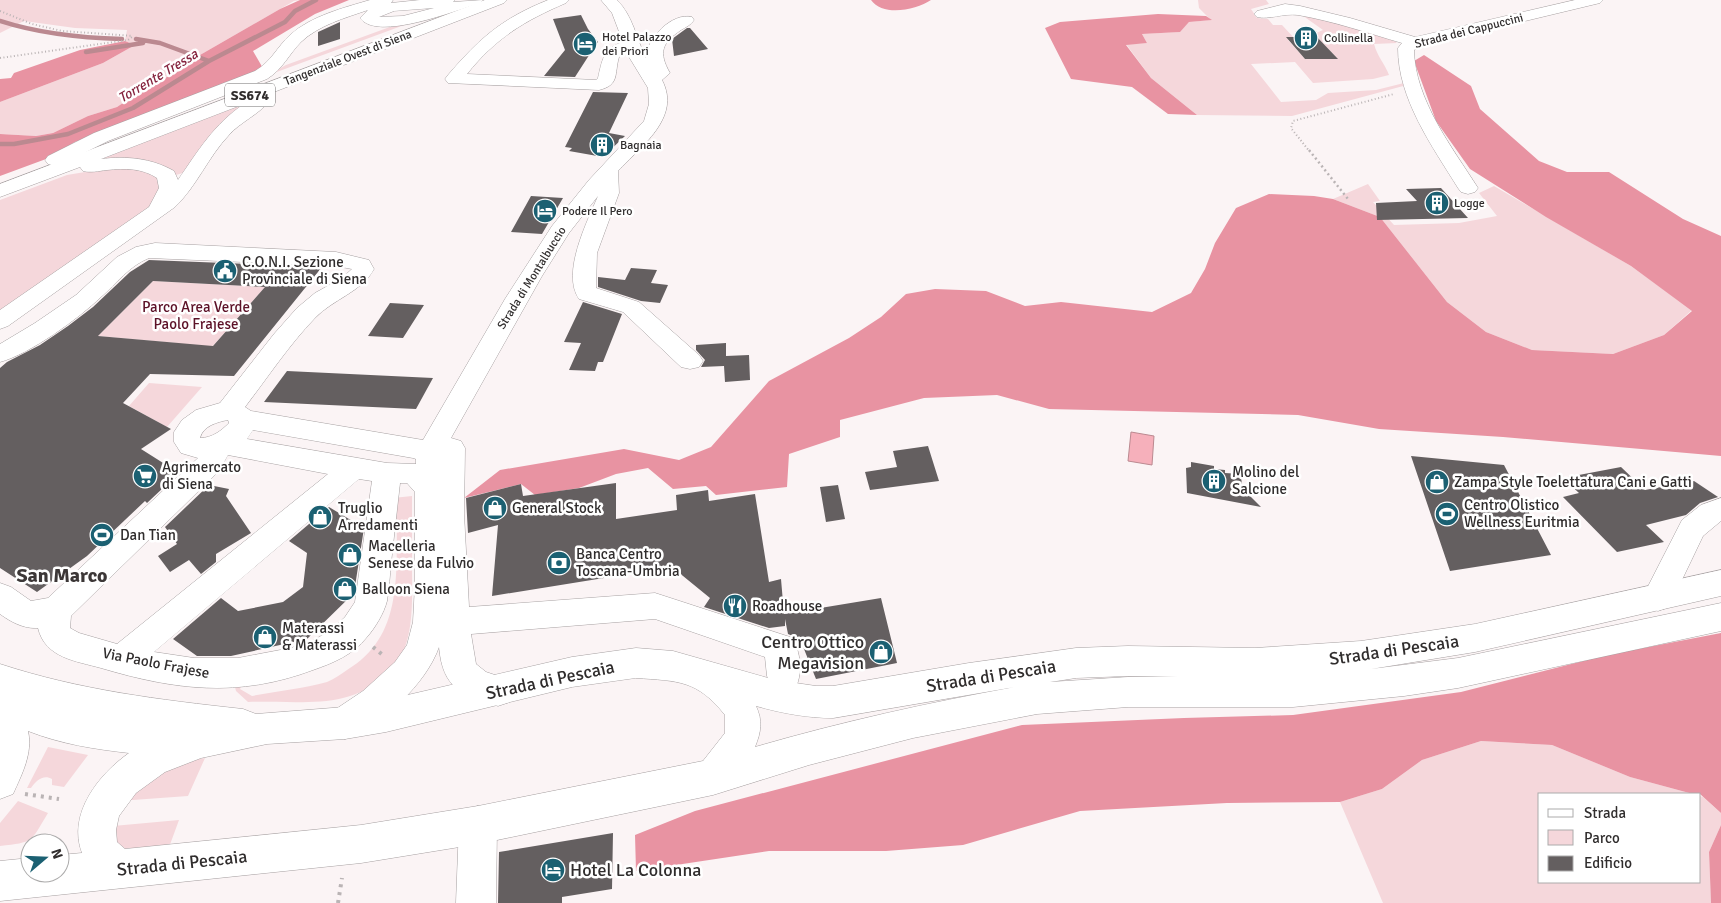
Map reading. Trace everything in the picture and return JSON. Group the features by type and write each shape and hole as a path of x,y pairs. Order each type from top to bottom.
{"main road":[{"path":"372,14 390,4 431,4 447,0"},
{"path":"55,160 101,137 261,75 276,65 289,47 312,27 372,14 416,17 476,0"},
{"name":"Tangenziale Ovest di Siena","path":"0,180 476,0"},
{"name":"Tangenziale Ovest di Siena","path":"0,191 499,0"},
{"path":"561,0 528,15 496,35 482,46 454,79 599,85 606,81 613,52 631,44"},
{"name":"Strada dei Cappuccini","path":"1468,188 1427,117 1414,88 1405,56 1406,48 1416,42 1595,0"},
{"name":"Strada di Montalbuccio","path":"344,723 375,702 407,673 421,652 426,638 431,585 430,491 441,432 542,258 576,210 651,124 658,100 658,90 653,79 637,58 617,1"},
{"path":"1262,14 1285,9 1300,11 1344,21 1416,42"},
{"path":"653,79 661,73 654,61 656,46 672,28 686,20"},
{"path":"289,47 313,44"},
{"path":"0,321 157,211 180,191 212,143 231,122 257,103 338,62"},
{"path":"0,195 81,168 101,164 130,163 152,167 166,175 170,188 157,211"},
{"path":"609,170 608,194 586,253 585,288 587,294 625,303 690,361"},
{"path":"0,354 84,300 129,258 144,251 336,259 313,295 305,313 235,415"},
{"path":"235,415 240,430 229,440 203,448 195,448 186,440 189,429 202,418 219,412 235,415 394,460 412,474 418,476 430,491"},
{"path":"220,444 354,468 394,460 418,449 441,432"},
{"path":"441,432 438,467 442,552 443,562 450,572"},
{"name":"Strada di Montalbuccio","path":"441,432 449,482 450,572 457,656 464,675 472,681 498,691"},
{"path":"0,596 29,616 42,615 58,608 209,464 220,444"},
{"name":"Via Paolo Frajese","path":"58,608 53,621 55,632 58,638 67,643 121,660 195,673 242,672 282,664 335,645 360,624 371,602 394,460"},
{"path":"121,660 354,468"},
{"path":"1658,598 1692,528 1711,513 1721,509"},
{"name":"Strada di Pescaia","path":"0,704 50,723 78,730 147,738 203,741 266,728 344,723 426,708 572,672 636,663 673,666 776,696 816,702 833,702 969,678 1076,663 1128,661 1255,663 1360,656 1475,638 1721,583"},
{"path":"454,622 576,614 655,606 781,648 784,676"},
{"name":"Strada di Pescaia","path":"19,887 126,869 360,844 478,825 713,777 809,748 875,731 1037,698 1128,692 1285,693 1395,682 1458,673 1636,634 1721,618"},
{"path":"707,675 731,695 738,704 744,722 742,738 736,751 713,777"},
{"name":"Strada di Pescaia","path":"0,679 58,698 117,709 266,728"},
{"path":"0,713 6,719 13,739 8,765 9,787"},
{"path":"126,869 110,863 100,851 97,826 104,805 113,790 142,765 154,758 203,741"},
{"path":"476,903 478,825"}],"path":[{"path":"0,11 32,24 62,31 132,36 128,40 0,58"},
{"path":"1348,199 1292,128 1293,121 1414,88"},
{"path":"367,641 388,660"},
{"path":"9,787 59,799"},
{"path":"338,903 342,878"}],"green space":[{"path":"0,0 300,0 294,1 200,55 177,72 145,88 117,107 88,116 53,133 36,136 0,134 0,102 103,63 135,45 125,41 127,30 75,28 24,21 0,33"},
{"path":"1198,0 1266,0 1269,4 1251,9 1257,18 1268,19 1273,25 1282,25 1295,39 1288,40 1305,59 1337,58 1317,37 1307,37 1323,30 1299,13 1388,36 1397,43 1374,44 1389,75 1373,79 1313,83 1295,62 1251,64 1281,102 1316,100 1328,93 1376,90 1404,83 1407,85 1292,116 1197,115 1151,78 1126,44 1147,43 1142,34 1179,32 1189,22 1211,20 1199,8"},
{"path":"398,24 407,24 274,73 286,65"},
{"path":"249,100 186,172 176,175 167,168 146,161 89,161"},
{"path":"121,166 155,173 163,184 156,202 0,311 0,200 67,175"},
{"path":"1368,184 1380,201 1373,202 1394,225 1459,223 1497,216 1479,193 1494,186 1631,266 1692,310 1664,335 1613,354 1532,350 1486,332 1447,302 1380,217 1333,199"},
{"name":"Parco Area Verde Paolo Frajese","path":"153,281 265,287 187,375 176,343 98,336"},
{"path":"149,383 202,387 167,427 129,406"},
{"path":"412,496 411,614 409,633 404,651 395,666 383,679 366,690 343,698 308,702 248,702 236,691 234,683 244,680 240,689 252,696 327,682 365,656 378,640 387,622 393,603 396,583 397,519 390,519 393,498"},
{"path":"1481,741 1552,745 1630,777 1689,793 1538,793 1538,883 1701,883 1701,796 1703,797 1721,813 1721,825 1709,852 1711,903 1383,903 1340,802 1382,789 1422,760"},
{"path":"48,747 88,755 64,787 52,785 52,779 46,777 37,781 31,788 27,788"},
{"path":"205,758 188,796 119,801 176,763"},
{"path":"18,801 48,813 36,833 20,833 20,843 0,846 0,823"},
{"path":"179,820 168,850 126,853 116,847 113,826"}],"shaded area":[{"path":"300,0 349,0 315,14 253,51 264,70 235,84 75,142 46,159 0,176 0,134 36,136 53,133 88,116 117,107 145,88 177,72 200,55 280,9"},
{"path":"871,0 931,0 909,9 891,10 883,9"},
{"path":"1158,14 1206,16 1212,20 1189,22 1180,32 1142,34 1147,43 1126,45 1151,78 1197,115 1168,114 1132,87 1071,79 1045,28 1060,22"},
{"path":"125,41 135,45 103,63 0,102 0,79 11,78 14,73 80,50"},
{"path":"1424,55 1471,86 1480,109 1539,161 1567,172 1609,172 1683,219 1721,236 1721,456 1503,437 1379,429 1298,415 1049,409 997,395 924,398 840,420 840,437 789,454 787,487 716,495 706,486 673,489 648,468 616,474 579,488 535,495 521,484 464,498 500,470 624,449 679,460 711,447 769,381 849,338 881,317 906,294 935,289 986,291 1025,306 1061,302 1152,312 1191,293 1205,269 1215,243 1236,208 1269,194 1314,196 1333,199 1380,217 1447,302 1486,332 1532,350 1613,354 1664,335 1692,311 1631,266 1546,217 1470,169 1436,121 1414,61"},
{"path":"1131,432 1154,436 1152,465 1128,461"},
{"path":"1721,633 1721,813 1701,793 1689,793 1630,777 1552,745 1481,741 1422,760 1382,789 1340,802 1227,803 1080,811 963,845 886,851 769,851 636,871 635,835 695,811 1022,725 1293,715 1461,692 1607,655"},
{"path":"1721,825 1721,903 1711,903 1709,852"}],"building":[{"path":"581,15 588,29 598,42 575,77 544,76 565,50 553,19"},
{"path":"340,22 340,39 318,46 318,32"},
{"path":"687,28 690,28 708,49 674,56 672,39"},
{"name":"Collinella","path":"1286,37 1317,37 1338,59 1305,59"},
{"path":"593,92 628,93 609,133 625,136 603,157 569,151 572,148 565,147"},
{"path":"1441,188 1468,218 1377,220 1376,203 1417,201 1406,189"},
{"name":"Podere Il Pero","path":"531,196 563,198 542,234 511,232"},
{"path":"149,260 322,267 234,376 150,374 123,403 171,429 141,449 179,473 147,503 145,501 87,556 37,592 0,568 0,368 68,326 93,307 130,272","holes":["153,281 265,287 213,346 98,336"]},
{"path":"631,268 657,270 651,283 668,285 660,303 641,301 598,287 598,277 625,280"},
{"path":"583,302 622,314 603,362 598,362 595,371 569,370 581,343 564,342"},
{"path":"390,303 424,305 403,338 368,336"},
{"path":"726,343 726,356 749,355 750,380 725,382 724,366 701,367 705,360 696,350 696,345"},
{"path":"287,371 433,378 416,409 264,402"},
{"path":"928,446 939,481 870,490 865,472 897,467 893,451"},
{"path":"1411,456 1504,465 1551,555 1450,571"},
{"name":"Molino del Salcione","path":"1191,462 1214,466 1214,469 1225,470 1225,473 1241,474 1242,488 1261,507 1187,493 1186,468 1191,467"},
{"path":"1621,467 1645,490 1694,481 1718,497 1700,503 1686,515 1646,525 1664,542 1617,552 1563,497 1579,493 1563,478"},
{"path":"616,483 616,519 677,510 676,495 708,490 709,501 755,494 769,582 781,579 784,614 881,598 897,663 816,679 802,644 798,645 795,637 788,634 785,619 785,626 769,628 704,607 710,598 672,567 492,596 498,525 468,533 466,498 521,484 523,496"},
{"path":"209,485 229,489 226,496 251,533 216,554 216,562 201,574 189,560 170,572 158,556 177,544 165,527"},
{"path":"838,485 845,519 826,522 820,487"},
{"path":"329,507 364,528 354,593 307,639 231,656 197,656 173,639 221,598 238,611 283,602 303,587 307,553 289,541"},
{"name":"Hotel La Colonna","path":"613,833 612,889 562,897 562,903 498,903 499,852"}],"waterway":[{"name":"Torrente Tressa","path":"209,61 285,22 295,11 316,0"},
{"path":"0,21 60,34 122,39"},
{"path":"136,39 160,43 209,61"},
{"path":"86,52 143,43"},
{"name":"Torrente Tressa","path":"0,144 14,144 68,134 133,108 209,61"}],"place":[{"name":"Collinella","path":"1306,38"},
{"name":"Hotel Palazzo dei Priori","path":"585,44"},
{"name":"Bagnaia","path":"602,145"},
{"name":"Logge","path":"1437,203"},
{"name":"Podere Il Pero","path":"545,211"},
{"name":"C.O.N.I. Sezione Provinciale di Siena","path":"225,271"},
{"name":"Agrimercato di Siena","path":"145,476"},
{"name":"Molino del Salcione","path":"1214,481"},
{"name":"Zampa Style Toelettatura Cani e Gatti","path":"1437,482"},
{"name":"General Stock","path":"495,508"},
{"name":"Centro Olistico Wellness Euritmia","path":"1447,514"},
{"name":"Truglio Arredamenti","path":"320,517"},
{"name":"Dan Tian","path":"102,535"},
{"name":"Macelleria Senese da Fulvio","path":"350,555"},
{"name":"Banca Centro Toscana-Umbria","path":"559,563"},
{"name":"Balloon Siena","path":"345,589"},
{"name":"Roadhouse","path":"735,606"},
{"name":"Materassi & Materassi","path":"265,637"},
{"name":"Centro Ottico Megavision","path":"881,652"},
{"name":"Hotel La Colonna","path":"553,870"}],"district":[{"name":"San Marco","path":"62,575"}]}
